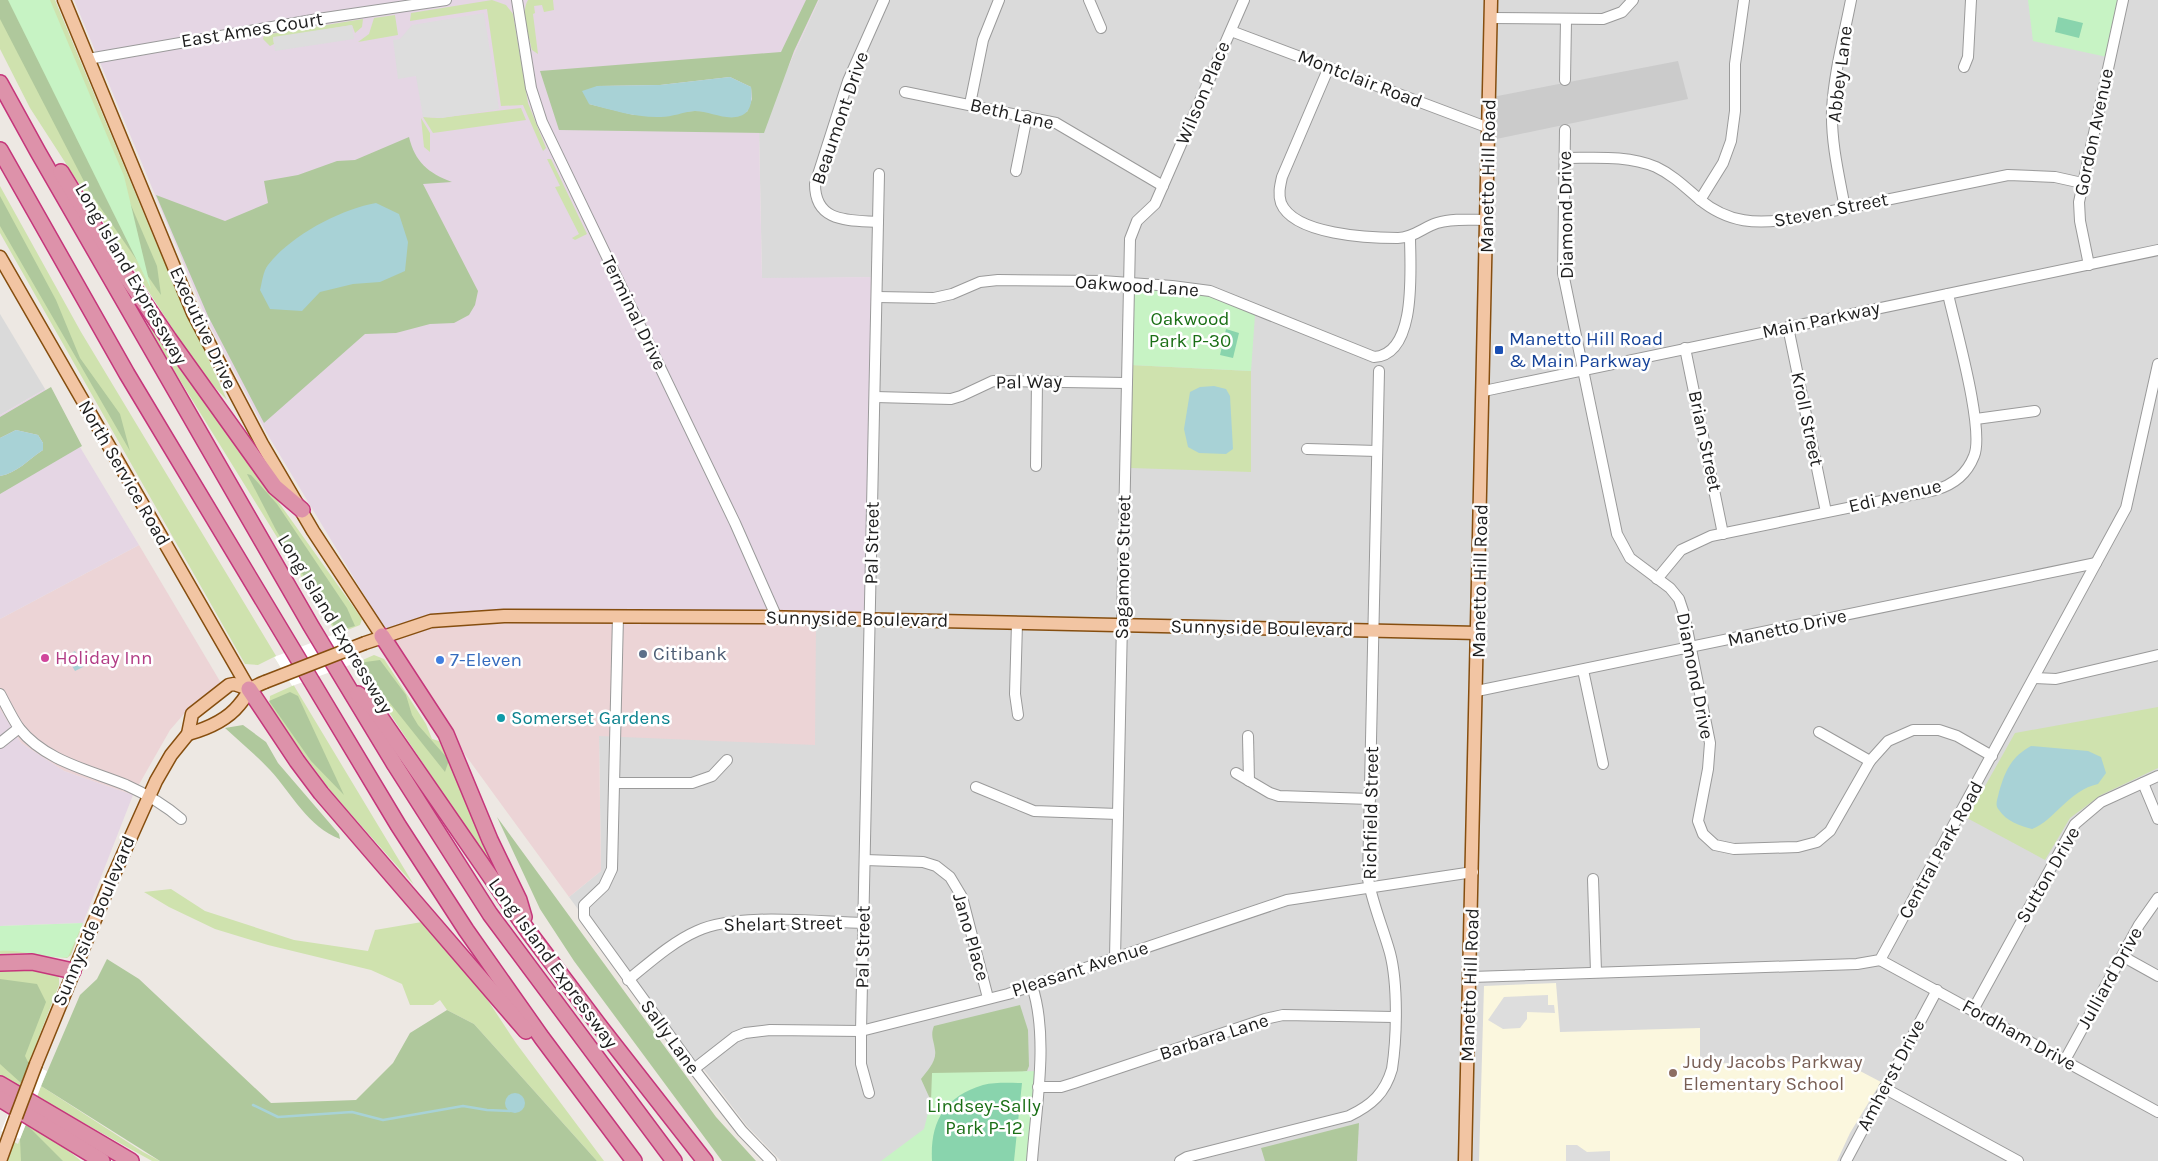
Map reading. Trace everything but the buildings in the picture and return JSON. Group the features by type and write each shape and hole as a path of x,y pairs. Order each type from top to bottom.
{"highway":[{"name":"Long Island Expressway","path":"0,83 395,765 490,914 674,1161"},
{"path":"10,103 34,128 119,265 275,487 302,510"},
{"path":"0,150 127,374 398,825 472,937 613,1134"},
{"path":"382,636 446,734 490,840 519,900 528,931"},
{"path":"347,685 374,708 528,931 601,1028 706,1161"},
{"path":"249,689 297,761 321,793 429,915 634,1161"},
{"path":"0,962 32,962 73,971"},
{"path":"0,1084 131,1161"},
{"path":"0,1099 102,1161"},
{"path":"682,1130 710,1161"}],"main road":[{"name":"Executive Drive","path":"64,0 193,313 240,407 302,510 382,636"},
{"name":"Manetto Hill Road","path":"1465,1161 1484,392 1491,0"},
{"name":"North Service Road","path":"0,257 249,689"},
{"name":"Sunnyside Boulevard","path":"188,734 207,729 239,705 249,689 265,682 382,636 431,621 462,618 618,616 777,618 1478,633"},
{"name":"Sunnyside Boulevard","path":"0,1161 73,971 148,797 171,755 188,734 192,714 229,685 234,684 249,689"}],"street":[{"name":"East Ames Court","path":"88,59 318,19 446,0"},
{"name":"Terminal Drive","path":"517,0 531,88 542,122 735,523 777,618"},
{"name":"Beaumont Drive","path":"878,222 832,216 819,204 815,196 815,184 848,81 884,0"},
{"path":"970,104 983,40 999,0"},
{"path":"1089,0 1101,28"},
{"name":"Wilson Place","path":"1163,186 1244,0"},
{"path":"1490,18 1603,19 1614,16 1633,0"},
{"path":"1700,200 1723,163 1731,140 1735,111 1736,64 1744,0"},
{"name":"Abbey Lane","path":"1844,208 1834,148 1832,110 1851,0"},
{"path":"1964,67 1968,56 1971,0"},
{"name":"Gordon Avenue","path":"2089,265 2080,221 2079,202 2123,0"},
{"path":"1565,80 1566,20"},
{"name":"Montclair Road","path":"1230,31 1489,128"},
{"path":"1329,68 1282,177 1279,191 1282,205 1300,221 1330,233 1399,238 1410,236 1441,222 1487,220"},
{"name":"Beth Lane","path":"905,92 1056,122 1163,186"},
{"path":"1016,171 1027,116"},
{"name":"Diamond Drive","path":"1565,130 1563,274 1618,534 1630,558 1670,588 1679,598 1710,743 1708,769 1698,821 1703,834 1721,848 1798,847 1817,842 1835,824 1870,761 1888,741 1898,735 1928,729 1939,730 1957,736 1992,756"},
{"name":"Steven Street","path":"1565,158 1618,159 1649,164 1680,181 1700,200 1729,217 1763,223 2008,175 2055,177 2082,183"},
{"name":"Pal Street","path":"869,1094 861,1064 861,1031 879,174"},
{"name":"Sagamore Street","path":"1115,958 1129,252 1133,230 1137,222 1155,204 1163,186"},
{"name":"Oakwood Lane","path":"877,297 934,298 952,294 980,282 998,280 1129,284 1210,291 1374,356 1386,354 1402,334 1406,321 1410,294 1410,236"},
{"name":"Main Parkway","path":"1484,392 1685,348 2158,250"},
{"name":"Edi Avenue","path":"1657,579 1681,550 1711,536 1935,490 1954,482 1967,470 1975,455 1976,419 1948,294"},
{"name":"Kroll Street","path":"1788,327 1826,512"},
{"name":"Brian Street","path":"1685,348 1724,534"},
{"name":"Central Park Road","path":"1880,960 2126,508 2158,364"},
{"name":"Richfield Street","path":"1180,1161 1187,1157 1349,1116 1366,1108 1382,1092 1390,1075 1394,1058 1395,989 1390,954 1368,879 1379,371"},
{"name":"Pal Way","path":"875,398 950,399 962,396 993,381 1127,383"},
{"path":"1036,466 1037,381"},
{"path":"1976,419 2035,411"},
{"path":"1307,449 1377,451"},
{"name":"Manetto Drive","path":"1477,691 2096,564"},
{"path":"618,616 615,784 692,784 712,776 727,760"},
{"path":"1017,623 1015,694 1018,715"},
{"path":"2035,678 2056,678 2158,655"},
{"path":"1583,670 1603,764"},
{"path":"0,694 19,728 35,744 54,756 148,797 181,819"},
{"path":"0,743 19,728"},
{"path":"1819,732 1870,761"},
{"path":"1248,736 1249,781"},
{"path":"1236,773 1279,796 1370,799"},
{"name":"Sutton Drive","path":"1973,1010 2075,824 2101,802 2158,776"},
{"path":"2142,783 2158,819"},
{"name":"Sally Lane","path":"615,784 612,869 604,886 584,905 584,917 694,1069 742,1131 771,1161"},
{"path":"976,787 1034,811 1118,814"},
{"name":"Jano Place","path":"865,860 923,862 936,866 950,877 962,896 988,998"},
{"name":"Pleasant Avenue","path":"694,1069 735,1038 755,1030 861,1031 1032,986 1288,900 1473,872"},
{"path":"1593,879 1596,972"},
{"name":"Julliard Drive","path":"2065,1060 2122,956 2150,908 2158,898"},
{"name":"Shelart Street","path":"628,980 680,941 696,931 715,924 745,920 864,923"},
{"path":"2122,956 2158,976"},
{"path":"1470,977 1857,964 1880,960"},
{"name":"Fordham Drive","path":"1880,960 2158,1112"},
{"path":"1032,986 1039,1024 1038,1087 1032,1161"},
{"name":"Amherst Drive","path":"1846,1161 1937,990"},
{"name":"Barbara Lane","path":"1038,1087 1061,1087 1265,1019 1283,1015 1394,1016"},
{"path":"1884,1088 2018,1161"}],"shaded area":[{"path":"74,0 819,0 759,130 762,278 878,277 871,621 506,615 383,632 369,603 266,432 207,320"},
{"path":"819,0 2158,0 2158,1161 781,1161 747,1126 699,1063 694,1066 569,897 601,871 599,736 816,620 878,277 762,279 759,130"},
{"path":"484,13 499,109 442,118 423,117 416,76 398,79 393,40 400,39 412,25"},
{"path":"352,25 354,39 275,51 273,37"},
{"path":"1678,61 1688,99 1487,141 1487,98"},
{"path":"0,314 45,389 0,415"},
{"path":"45,389 139,545 0,619 0,415"},
{"path":"139,545 221,683 189,708 170,730 133,795 64,771 21,743 0,709 0,619"},
{"path":"433,619 816,620 815,745 599,736 601,871 569,897 450,734 383,632"},
{"path":"0,709 21,743 64,771 133,795 83,923 0,926"},
{"name":"Judy Jacobs Parkway Elementary School","path":"1556,983 1560,1032 1700,1028 1700,1064 1839,1060 1881,1082 1850,1133 1837,1161 1479,1161 1484,986"},
{"path":"1548,995 1548,1005 1554,1005 1555,1013 1527,1012 1527,1019 1520,1028 1503,1029 1488,1020 1504,997"},
{"path":"1566,1145 1577,1145 1587,1152 1610,1151 1610,1161 1566,1161"}],"green space":[{"path":"0,0 55,0 156,243 227,400 202,374 30,108 0,49"},
{"path":"0,0 43,0 157,266 161,295 89,191 0,19"},
{"path":"8,0 50,0 124,176 151,289"},
{"path":"492,0 506,5 513,14 528,103 546,148 543,151 523,105 501,106 487,9 410,21 411,13"},
{"path":"528,0 553,0 554,10 544,12 542,5 534,6 535,13 533,14 538,54 532,50 526,25 525,11"},
{"path":"806,0 818,0 794,51 764,133 559,130 540,71 781,52","holes":["730,77 751,87 752,99 747,112 694,111 634,115 589,104 597,86 660,85"]},
{"path":"2028,0 2120,0 2107,57 2033,41"},
{"path":"395,15 398,35 358,42 369,34 374,18"},
{"path":"2058,17 2083,23 2079,38 2055,32"},
{"path":"363,19 362,27 355,33 352,25 273,38 274,44 270,46 263,39 264,35"},
{"path":"521,108 526,120 433,133 423,117 439,118"},
{"path":"421,118 430,133 430,152 424,147"},
{"path":"409,137 415,153 424,166 436,175 452,182 423,184 478,291 475,305 469,315 454,323 430,324 396,333 365,334 264,423 208,316 156,195 225,221 268,203 264,181 298,175 337,161 355,160"},
{"path":"547,159 551,159 587,234 575,240 572,238 579,234 555,187 560,186"},
{"path":"0,186 81,332 414,885 333,794 269,708 270,696 292,686 274,657 258,665 245,664 0,233"},
{"path":"0,196 56,300 80,358 120,414 130,451 0,226"},
{"name":"Oakwood Park P-30","path":"1132,287 1210,294 1255,315 1251,371 1131,365"},
{"path":"136,309 212,409 362,619 360,625 340,633 358,662 374,655 384,659 426,724 432,739 439,741 491,859 488,861 335,631"},
{"path":"1226,329 1239,333 1233,358 1220,355"},
{"path":"1131,365 1251,371 1251,472 1131,468"},
{"path":"51,387 82,446 0,494 0,476 17,469 43,450 43,443 38,435 16,430 0,438 0,417"},
{"path":"247,474 251,475 277,504 347,608 355,626 337,631 276,530"},
{"path":"380,660 406,695 412,715 418,725 449,760 445,772 358,663"},
{"path":"290,692 298,696 344,795 311,761 269,701"},
{"path":"2158,707 2158,768 2101,795 2070,818 2045,860 1967,818 2015,733"},
{"path":"243,725 266,742 278,763 339,834 340,839 319,827 301,809 270,770 225,728"},
{"path":"497,817 716,1117 756,1161 722,1161 574,961 540,909"},
{"path":"171,889 205,911 294,940 368,951 375,930 422,922 483,993 516,1043 604,1161 597,1161 474,1024 447,1010 440,1000 433,1005 410,1005 402,984 371,970 268,945 215,929 169,907 144,892"},
{"path":"83,923 68,957 61,958 0,951 0,926"},
{"path":"82,926 71,955 67,958 27,953 0,954 0,948 72,936"},
{"path":"107,959 139,979 271,1103 356,1100 393,1063 410,1033 447,1010 474,1024 597,1161 160,1161 41,1086 80,995 97,979"},
{"path":"17,967 56,974 59,978 59,985 19,1088 0,1078 0,969"},
{"path":"0,979 37,984 46,1002 25,1056 29,1064 21,1083 0,1064"},
{"path":"1020,1005 1028,1030 1029,1066 1027,1071 987,1079 931,1101 921,1079 931,1066 935,1054 932,1035 934,1026"},
{"name":"Lindsey-Sally Park P-12","path":"1038,1071 1031,1161 881,1161 924,1129 931,1101 932,1073"},
{"path":"1022,1083 1014,1161 932,1161 932,1147 937,1123 949,1104 958,1096 983,1085"},
{"path":"41,1086 160,1161 152,1161 37,1097"},
{"path":"1359,1123 1357,1161 1265,1161 1261,1148"},
{"path":"26,1124 52,1137 81,1161 7,1161 14,1142 18,1144"},
{"path":"26,1124 63,1161 21,1161 20,1139"}],"water":[{"path":"730,77 751,87 749,108 744,114 735,117 723,117 695,111 665,117 634,115 589,104 582,91 597,86 660,85"},
{"path":"376,203 399,214 408,242 405,271 380,282 353,284 320,292 302,311 270,309 260,290 266,268 278,254 317,225 347,211"},
{"path":"1214,386 1226,389 1230,396 1233,449 1226,454 1199,453 1188,447 1184,429 1190,392 1200,387"},
{"path":"16,430 38,435 43,443 43,450 17,469 0,476 0,438"},
{"path":"75,651 83,667 75,671 66,656"},
{"path":"2031,746 2088,751 2101,757 2106,773 2098,784 2079,792 2048,819 2032,829 2009,820 2002,814 1997,804 2006,771 2018,755"},
{"path":"515,1093 522,1096 525,1103 522,1110 515,1113 508,1110 505,1103 508,1096"}],"pier":[{"path":"340,632 358,662 292,686 274,657"},
{"path":"29,1064 47,1071 20,1139 1,1131"}],"waterway":[{"path":"253,1105 278,1117 352,1112 383,1120 463,1106 510,1111"}],"place":[{"name":"Manetto Hill Road & Main Parkway","path":"1499,350"},
{"name":"Citibank","path":"643,654"},
{"name":"Holiday Inn","path":"45,658"},
{"name":"7-Eleven","path":"440,660"},
{"name":"Somerset Gardens","path":"501,718"},
{"name":"Judy Jacobs Parkway Elementary School","path":"1673,1073"}]}
